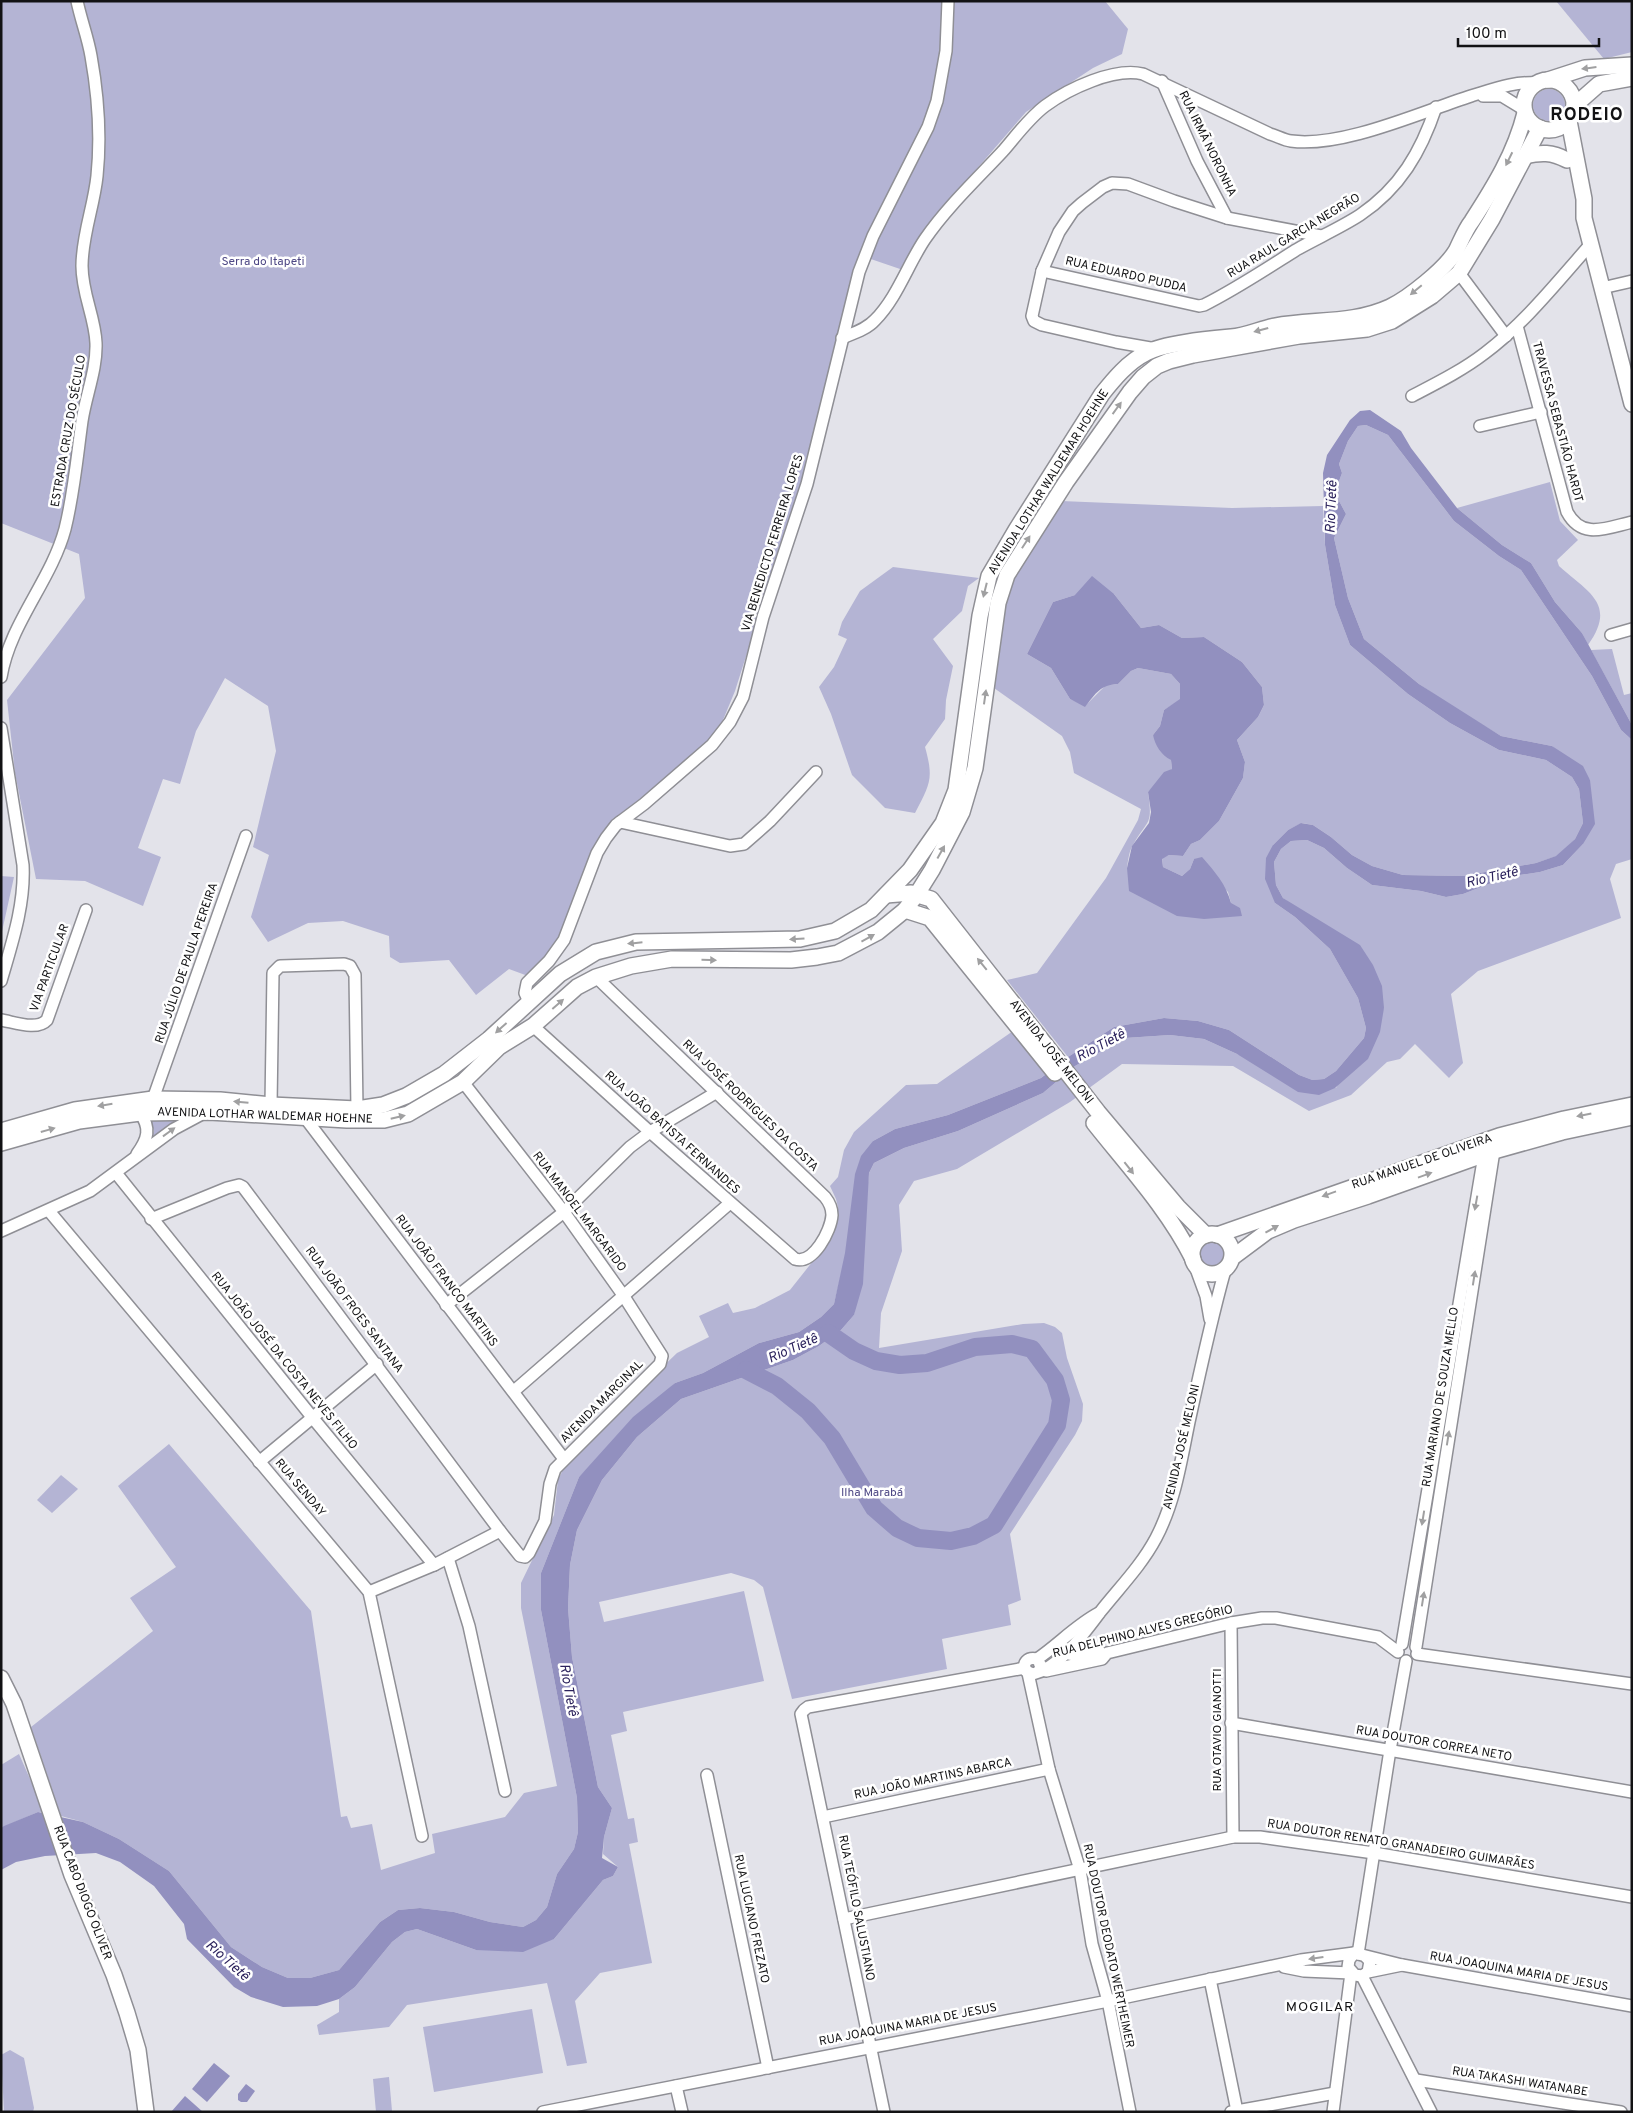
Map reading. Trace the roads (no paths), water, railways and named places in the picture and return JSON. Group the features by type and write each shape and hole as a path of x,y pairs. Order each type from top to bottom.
{"main road":[{"path":"1569,121 1556,129 1540,128 1531,122 1525,111 1527,94 1543,81 1584,68 1632,65"},
{"path":"1584,218 1584,199 1569,121 1574,106 1599,84 1632,78"},
{"path":"1543,81 1556,81 1570,90 1574,106"},
{"name":"AVENIDA LOTHAR WALDEMAR HOEHNE","path":"1,1131 74,1110 153,1099 220,1100 271,1105 357,1108 382,1105 406,1096 438,1078 489,1038 560,974 582,959 609,947 636,942 800,939 835,931 878,904 910,870 943,823 956,790 980,616 989,576 1102,394 1118,374 1145,353 1156,349 1233,337 1275,326 1367,316 1391,306 1414,292 1454,253 1470,223 1490,195 1520,133 1525,111"},
{"name":"AVENIDA LOTHAR WALDEMAR HOEHNE","path":"1,1143 79,1122 140,1113 209,1112 306,1119 384,1120 408,1114 463,1082 500,1047 533,1026 577,987 596,977 631,966 672,959 791,960 817,957 838,953 888,924 905,910 917,894 954,829 969,791 975,768 998,603 1003,584 1024,545 1130,392 1157,366 1169,361 1299,336 1367,329 1392,321 1432,296 1459,273 1492,219 1540,128"},
{"path":"1556,129 1564,147 1571,185 1584,218 1632,404"},
{"path":"1525,156 1545,152 1556,154 1567,160"},
{"path":"886,895 917,894"},
{"name":"AVENIDA JOSÉ MELONI","path":"917,894 931,899 1093,1114 1156,1201 1194,1262"},
{"name":"AVENIDA JOSÉ MELONI","path":"905,910 930,918 1043,1049"},
{"name":"RUA MANUEL DE OLIVEIRA","path":"1212,1235 1499,1136 1564,1119 1632,1106"},
{"name":"AVENIDA JOSÉ MELONI","path":"1093,1114 1178,1207 1212,1235"},
{"name":"RUA MANUEL DE OLIVEIRA","path":"1229,1264 1268,1231 1280,1225 1489,1153 1562,1132 1632,1117"},
{"path":"1212,1235 1223,1237 1231,1246 1229,1264 1213,1275 1200,1270 1194,1262 1193,1247 1201,1238 1212,1235"},
{"name":"RUA CABO DIOGO OLIVER","path":"1,1678 8,1702 44,1793 72,1875 114,1976 134,2037 146,2112"}],"street":[{"name":"ESTRADA CRUZ DO SÉCULO","path":"1,677 12,640 56,557 64,532 72,502 82,420 96,354 94,327 83,287 82,264 96,178 99,146 90,54 77,1"},
{"name":"VIA BENEDICTO FERREIRA LOPES","path":"529,1002 525,993 528,983 564,940 596,853 606,838 620,822 644,804 712,745 730,722 743,697 763,617 807,484 859,272 867,249 928,127 937,101 946,51 948,1"},
{"path":"842,338 875,321 925,239 942,218 1042,108 1068,90 1112,76 1136,72 1162,81 1270,134 1290,141 1330,140 1368,130 1516,83 1543,81"},
{"name":"RUA IRMÃ NORONHA","path":"1162,81 1197,161 1228,218"},
{"path":"1471,96 1502,96 1525,111"},
{"name":"RUA RAUL GARCIA NEGRÃO","path":"1204,305 1321,236 1359,216 1389,191 1413,161 1422,145 1436,108"},
{"path":"1156,349 1042,326 1034,321 1032,313 1042,271 1059,232 1073,211 1103,187 1112,183 1128,184 1228,218 1321,236"},
{"path":"1412,396 1457,372 1506,336 1590,245"},
{"name":"RUA EDUARDO PUDDA","path":"1042,271 1200,306 1204,305"},
{"path":"1459,273 1506,336"},
{"path":"1602,288 1632,281"},
{"name":"TRAVESSA SEBASTIÃO HARDT","path":"1517,326 1567,512 1572,522 1580,528 1590,530 1602,530 1632,522"},
{"path":"1480,426 1541,412"},
{"path":"1611,635 1632,629"},
{"path":"1,728 24,880 22,900 1,981"},
{"path":"620,822 730,846 744,844 770,821 816,772"},
{"name":"RUA JÚLIO DE PAULA PEREIRA","path":"153,1099 246,836"},
{"name":"VIA PARTICULAR","path":"1,1020 35,1025 43,1024 47,1020 86,910"},
{"path":"271,1105 273,973 280,966 344,964 350,966 355,975 357,1108"},
{"name":"RUA JOSÉ RODRIGUES DA COSTA","path":"596,977 825,1197 829,1203 832,1217 826,1233 809,1257 800,1260 795,1259"},
{"name":"RUA JOÃO BATISTA FERNANDES","path":"533,1026 795,1259"},
{"name":"RUA MANOEL MARGARIDO","path":"463,1082 564,1212 623,1294 660,1353 662,1358 660,1364"},
{"path":"446,1305 564,1212 630,1147 650,1132 717,1092"},
{"path":"1,1231 90,1191 174,1129 209,1112"},
{"path":"134,1159 142,1147 147,1134 148,1126 140,1113"},
{"name":"RUA JOÃO FRANCO MARTINS","path":"306,1119 564,1459"},
{"name":"RUA MARIANO DE SOUZA MELLO","path":"1400,1648 1489,1153"},
{"name":"RUA MARIANO DE SOUZA MELLO","path":"1416,1650 1489,1153"},
{"name":"RUA JOÃO JOSÉ DA COSTA NEVES FILHO","path":"116,1173 151,1219 434,1565"},
{"name":"RUA JOÃO FROES SANTANA","path":"151,1219 227,1188 241,1185 377,1364 500,1531 520,1556 525,1556"},
{"path":"514,1391 623,1294 730,1203"},
{"name":"RUA SENDAY","path":"49,1211 369,1592 422,1836"},
{"name":"AVENIDA JOSÉ MELONI","path":"1194,1262 1206,1296 1210,1323"},
{"name":"AVENIDA JOSÉ MELONI","path":"1101,1612 1134,1574 1164,1521 1175,1487 1210,1323 1229,1264"},
{"path":"259,1462 377,1364"},
{"name":"AVENIDA MARGINAL","path":"525,1556 529,1553 545,1521 552,1476 564,1459 660,1364"},
{"path":"369,1592 434,1565 500,1531"},
{"path":"448,1558 469,1626 505,1791"},
{"path":"1101,1612 1084,1622 1060,1650 1052,1665 1033,1671 1025,1663 1028,1659 1036,1659 1060,1650 1084,1634 1101,1612"},
{"name":"RUA DELPHINO ALVES GREGÓRIO","path":"804,1710 808,1707 1102,1659 1103,1653 1231,1623 1262,1618 1276,1618 1378,1637 1400,1648"},
{"name":"RUA OTAVIO GIANOTTI","path":"1231,1623 1232,1837"},
{"path":"1084,1634 1086,1647 1103,1653"},
{"path":"1416,1650 1413,1660 1406,1662 1400,1658 1400,1648 1410,1643 1416,1650 1632,1684"},
{"path":"1060,1650 1075,1656 1103,1653"},
{"path":"1406,1662 1390,1750 1359,1954 1348,1963 1361,1974 1431,2112"},
{"name":"RUA DOUTOR DEODATO WERTHEIMER","path":"1033,1671 1035,1699 1050,1769 1080,1870 1092,1944 1108,2001 1130,2112"},
{"name":"RUA TEÓFILO SALUSTIANO","path":"804,1710 802,1721 884,2112"},
{"name":"RUA DOUTOR CORREA NETO","path":"1231,1723 1632,1792"},
{"name":"RUA JOÃO MARTINS ABARCA","path":"823,1817 1050,1769"},
{"name":"RUA LUCIANO FREZATO","path":"707,1775 768,2068"},
{"name":"RUA DOUTOR RENATO GRANADEIRO GUIMARÃES","path":"844,1919 1232,1837 1260,1837 1374,1853 1632,1897"},
{"path":"1333,2112 1335,2093 1361,1974 1370,1961 1359,1954"},
{"name":"RUA JOAQUINA MARIA DE JESUS","path":"543,2112 570,2109 869,2047 1108,2001 1301,1960 1359,1954 1402,1965 1632,2006"},
{"name":"RUA JOAQUINA MARIA DE JESUS","path":"1279,1966 1304,1971 1361,1974 1402,1965"},
{"path":"1210,1979 1234,2111 1335,2093"},
{"name":"RUA TAKASHI WATANABE","path":"1416,2080 1621,2112"},
{"path":"676,2086 682,2112"}],"water":[{"name":"Rio Tietê","path":"1370,410 1401,431 1411,448 1457,508 1502,545 1531,563 1555,602 1582,633 1632,725 1632,740 1621,730 1592,676 1521,570 1499,556 1454,521 1388,435 1366,425 1358,426 1348,441 1339,464 1342,473 1338,484 1338,499 1346,514 1334,538 1348,598 1364,639 1419,684 1501,736 1552,746 1583,766 1590,780 1595,824 1583,844 1563,865 1540,872 1507,877 1463,894 1446,897 1421,891 1372,885 1347,868 1324,848 1307,840 1291,841 1281,849 1274,862 1276,885 1283,898 1360,945 1373,965 1382,986 1384,1008 1380,1032 1368,1059 1335,1088 1319,1095 1298,1092 1237,1054 1204,1039 1170,1035 1125,1038 1075,1066 1043,1093 958,1131 904,1148 874,1163 869,1173 863,1284 854,1315 841,1330 819,1346 793,1360 681,1399 637,1437 602,1480 577,1530 570,1565 568,1608 572,1657 598,1787 612,1808 604,1837 602,1858 618,1867 613,1876 603,1880 554,1939 523,1952 476,1950 417,1929 405,1932 392,1942 355,1987 339,1999 317,2006 283,2007 251,1997 234,1987 187,1939 184,1924 154,1886 120,1862 96,1853 45,1856 16,1862 1,1870 1,1828 4,1826 38,1812 83,1822 119,1839 169,1871 231,1947 262,1967 288,1978 310,1978 339,1970 380,1922 398,1910 420,1908 454,1912 490,1922 523,1927 536,1920 547,1907 557,1874 574,1849 578,1832 577,1798 541,1610 541,1573 579,1477 633,1417 675,1383 703,1373 759,1343 799,1332 821,1317 834,1304 845,1253 855,1174 861,1156 873,1141 895,1129 948,1115 1041,1078 1068,1057 1114,1027 1164,1018 1198,1021 1229,1030 1299,1075 1312,1080 1324,1079 1336,1071 1364,1038 1366,1028 1358,998 1330,949 1295,917 1275,903 1265,879 1266,858 1273,845 1288,830 1301,823 1313,825 1352,855 1372,866 1403,875 1463,876 1536,863 1556,856 1575,839 1583,823 1579,789 1572,777 1546,760 1499,750 1450,723 1408,694 1350,645 1335,605 1325,545 1323,473 1327,455 1350,420 1360,411"},
{"path":"1092,576 1114,594 1141,628 1159,625 1182,638 1204,637 1242,662 1262,687 1264,705 1258,717 1237,740 1245,762 1243,778 1219,821 1200,840 1191,844 1183,856 1169,855 1162,859 1163,867 1182,876 1190,869 1194,859 1202,857 1223,884 1231,903 1240,908 1242,916 1204,919 1177,916 1129,891 1127,868 1132,846 1149,823 1151,812 1148,792 1164,772 1172,769 1171,760 1159,749 1153,735 1160,726 1164,710 1180,699 1180,684 1171,674 1138,668 1131,671 1118,684 1103,688 1085,707 1070,699 1051,668 1027,654 1053,602 1075,595"},
{"path":"214,2063 230,2076 207,2102 192,2089"},
{"path":"246,2084 255,2091 247,2102 241,2102 238,2100 238,2094"},
{"path":"185,2096 203,2112 171,2112"}],"waterway":[{"path":"746,1370 777,1386 808,1411 832,1438 874,1508 897,1528 918,1538 951,1541 973,1536 994,1525 1057,1425 1061,1400 1055,1380 1032,1349 1012,1344 975,1347 927,1363 900,1365 876,1361 854,1351 828,1333"}],"district":[{"name":"RODEIO","path":"1587,115"},
{"name":"MOGILAR","path":"1320,2007"}],"park label":[{"name":"Serra do Itapeti","path":"263,262"},
{"name":"Ilha Marabá","path":"872,1493"}]}
